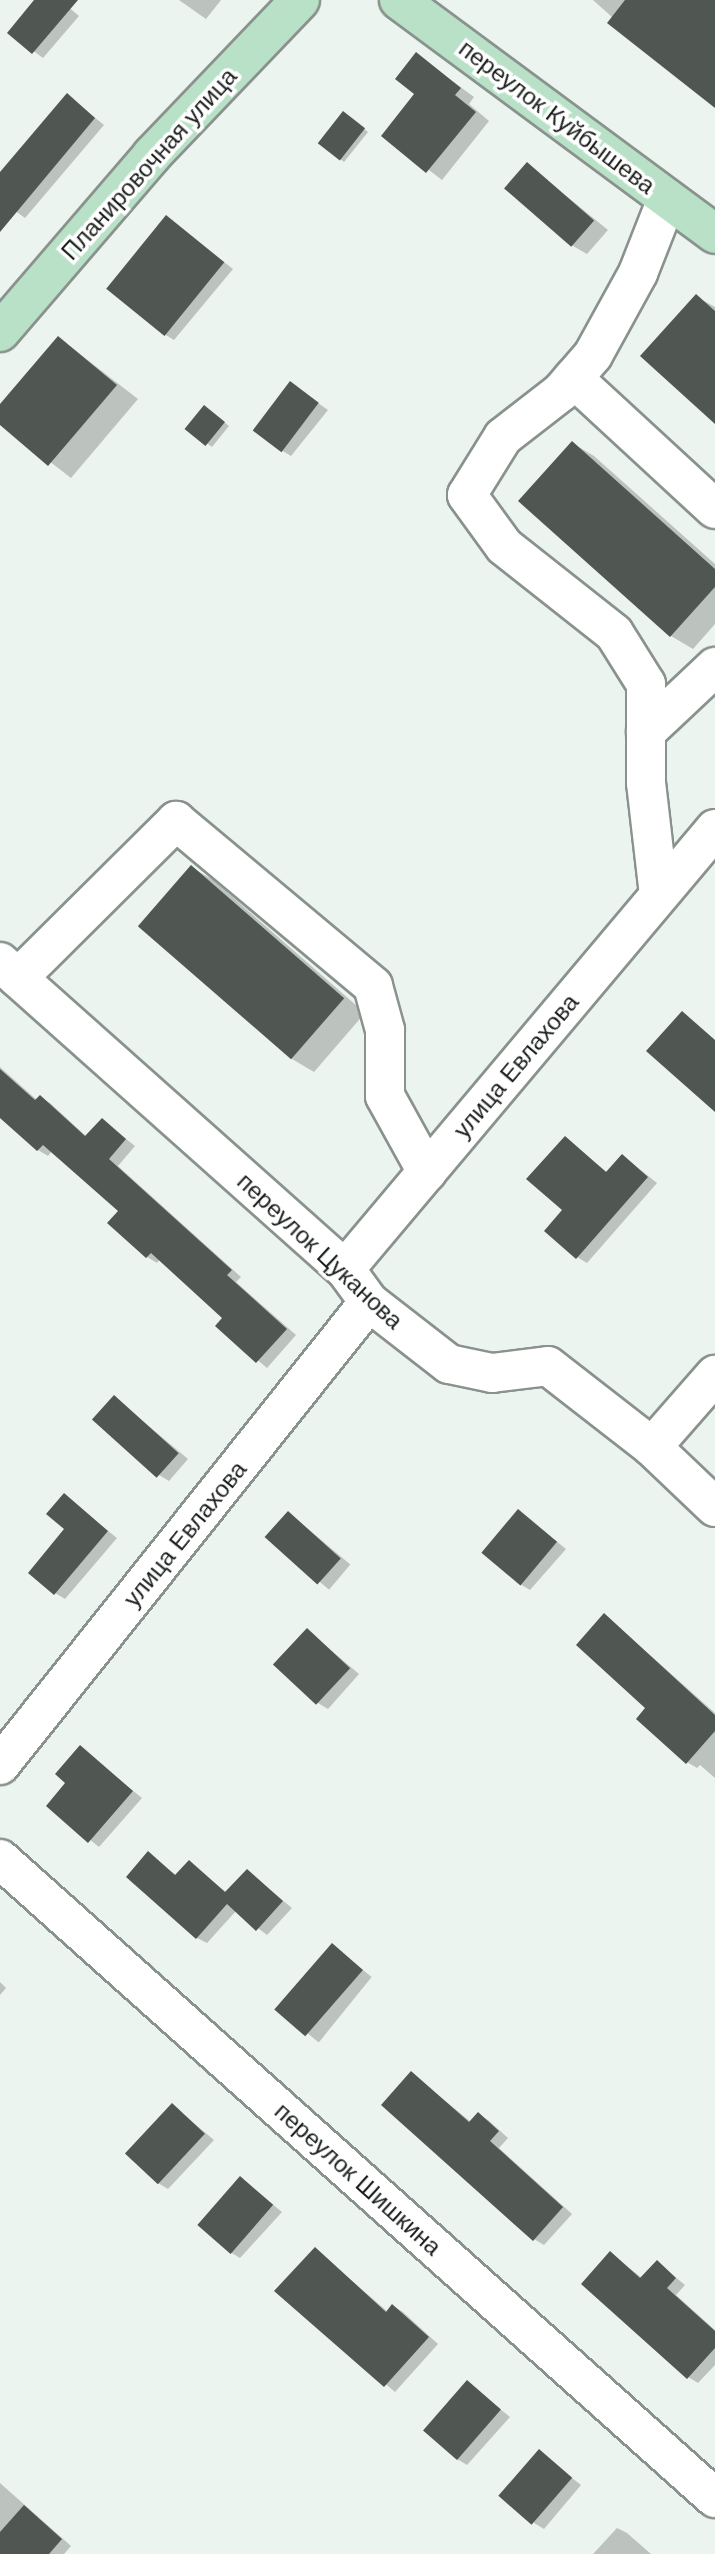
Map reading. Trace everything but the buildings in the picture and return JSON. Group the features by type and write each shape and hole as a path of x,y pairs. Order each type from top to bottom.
{"main road":[{"name":"Планировочная улица","path":"0,332 152,155 300,0"},
{"name":"переулок Куйбышева","path":"399,0 715,234"}],"street":[{"path":"659,895 646,782 646,684 614,633 504,546 467,495 503,437 573,378 593,355 638,273 667,199"},
{"path":"573,378 715,509"},
{"path":"646,732 715,667"},
{"name":"переулок Цуканова","path":"427,1172 386,1096 385,1030 373,986 176,821 9,970 345,1269 369,1302 449,1364 492,1373 548,1366 652,1447 715,1507"},
{"name":"улица Евлахова","path":"345,1269 715,828"},
{"name":"улица Евлахова","path":"0,1765 369,1302"},
{"path":"652,1447 715,1375"},
{"name":"переулок Шишкина","path":"0,1859 715,2498"}]}
